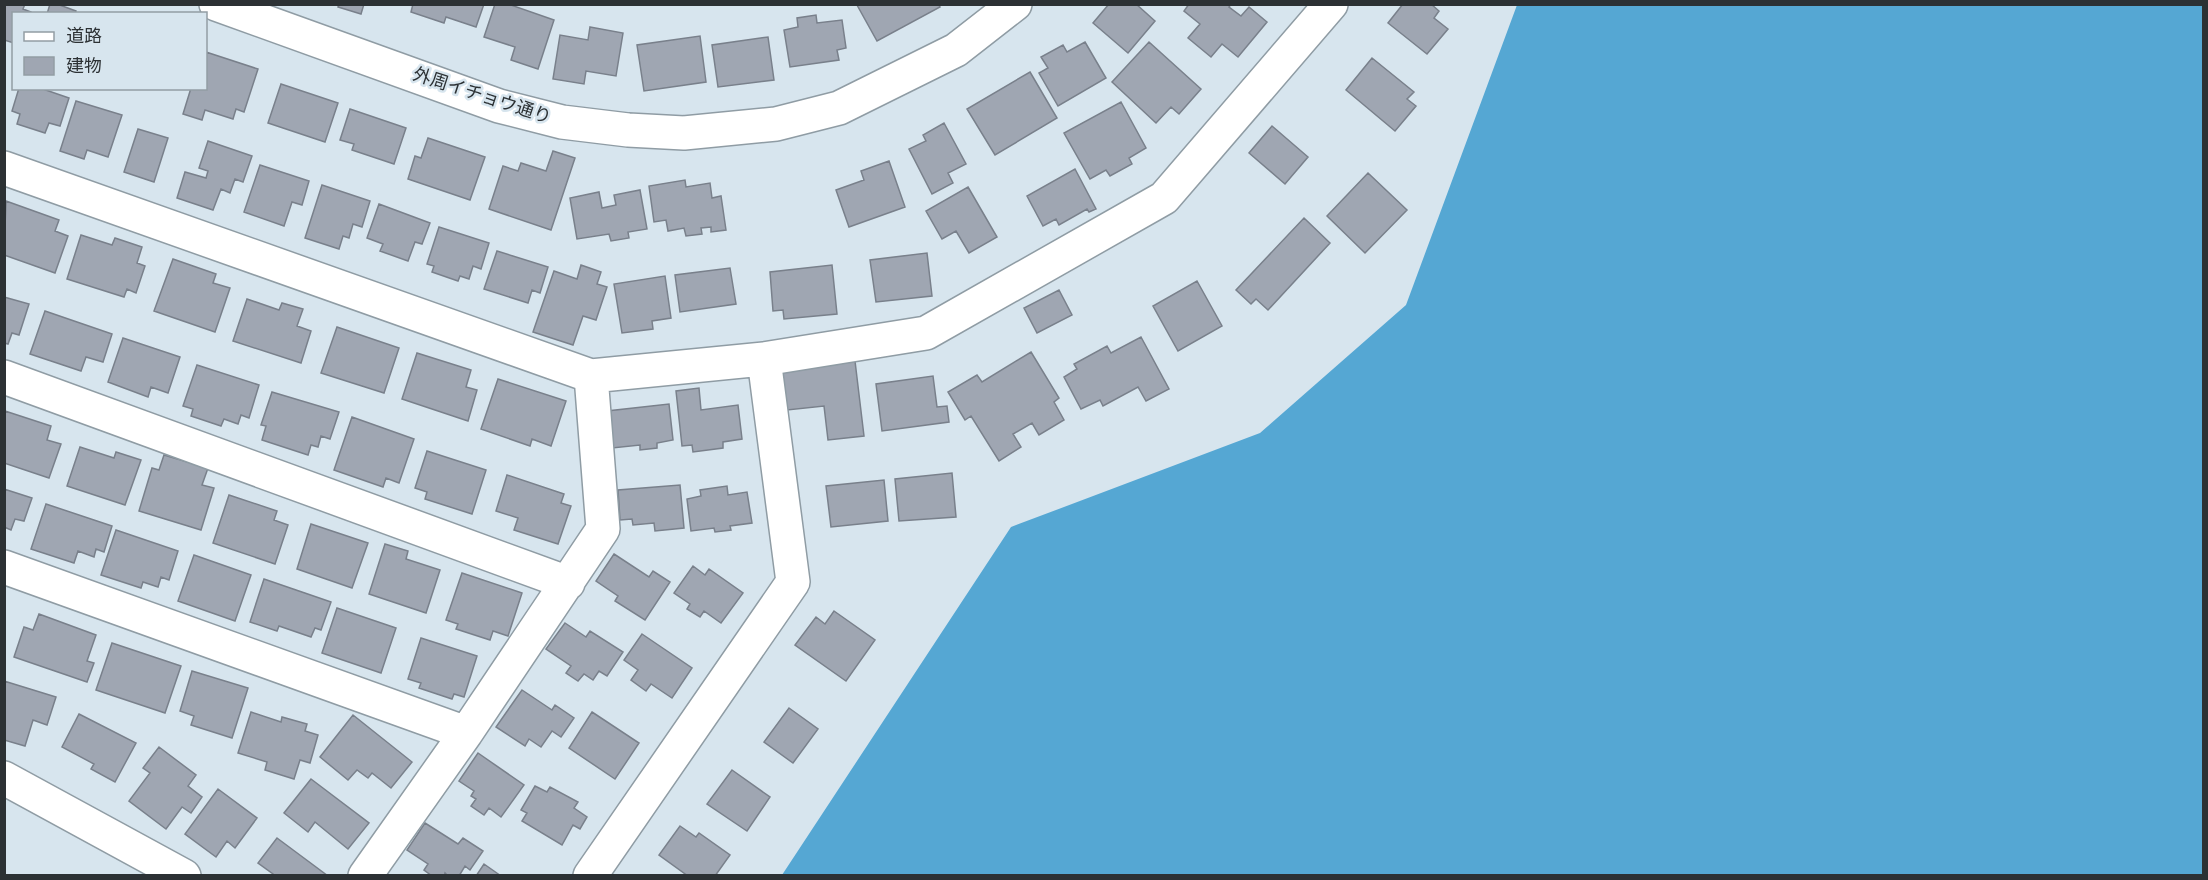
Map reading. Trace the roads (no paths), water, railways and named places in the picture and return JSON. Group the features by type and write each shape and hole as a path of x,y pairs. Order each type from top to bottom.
{"street":[{"name":"外周イチョウ通り","path":"216,4 499,106 562,122 628,130 684,133 776,124 839,108 956,50 1015,4"},
{"path":"4,168 591,376 764,359 926,333 1164,198 1331,4"},
{"path":"590,876 793,582 764,359"},
{"path":"365,876 466,733 603,529 591,376"},
{"path":"4,377 568,583"},
{"path":"4,567 466,733"},
{"path":"4,778 184,876"}]}
